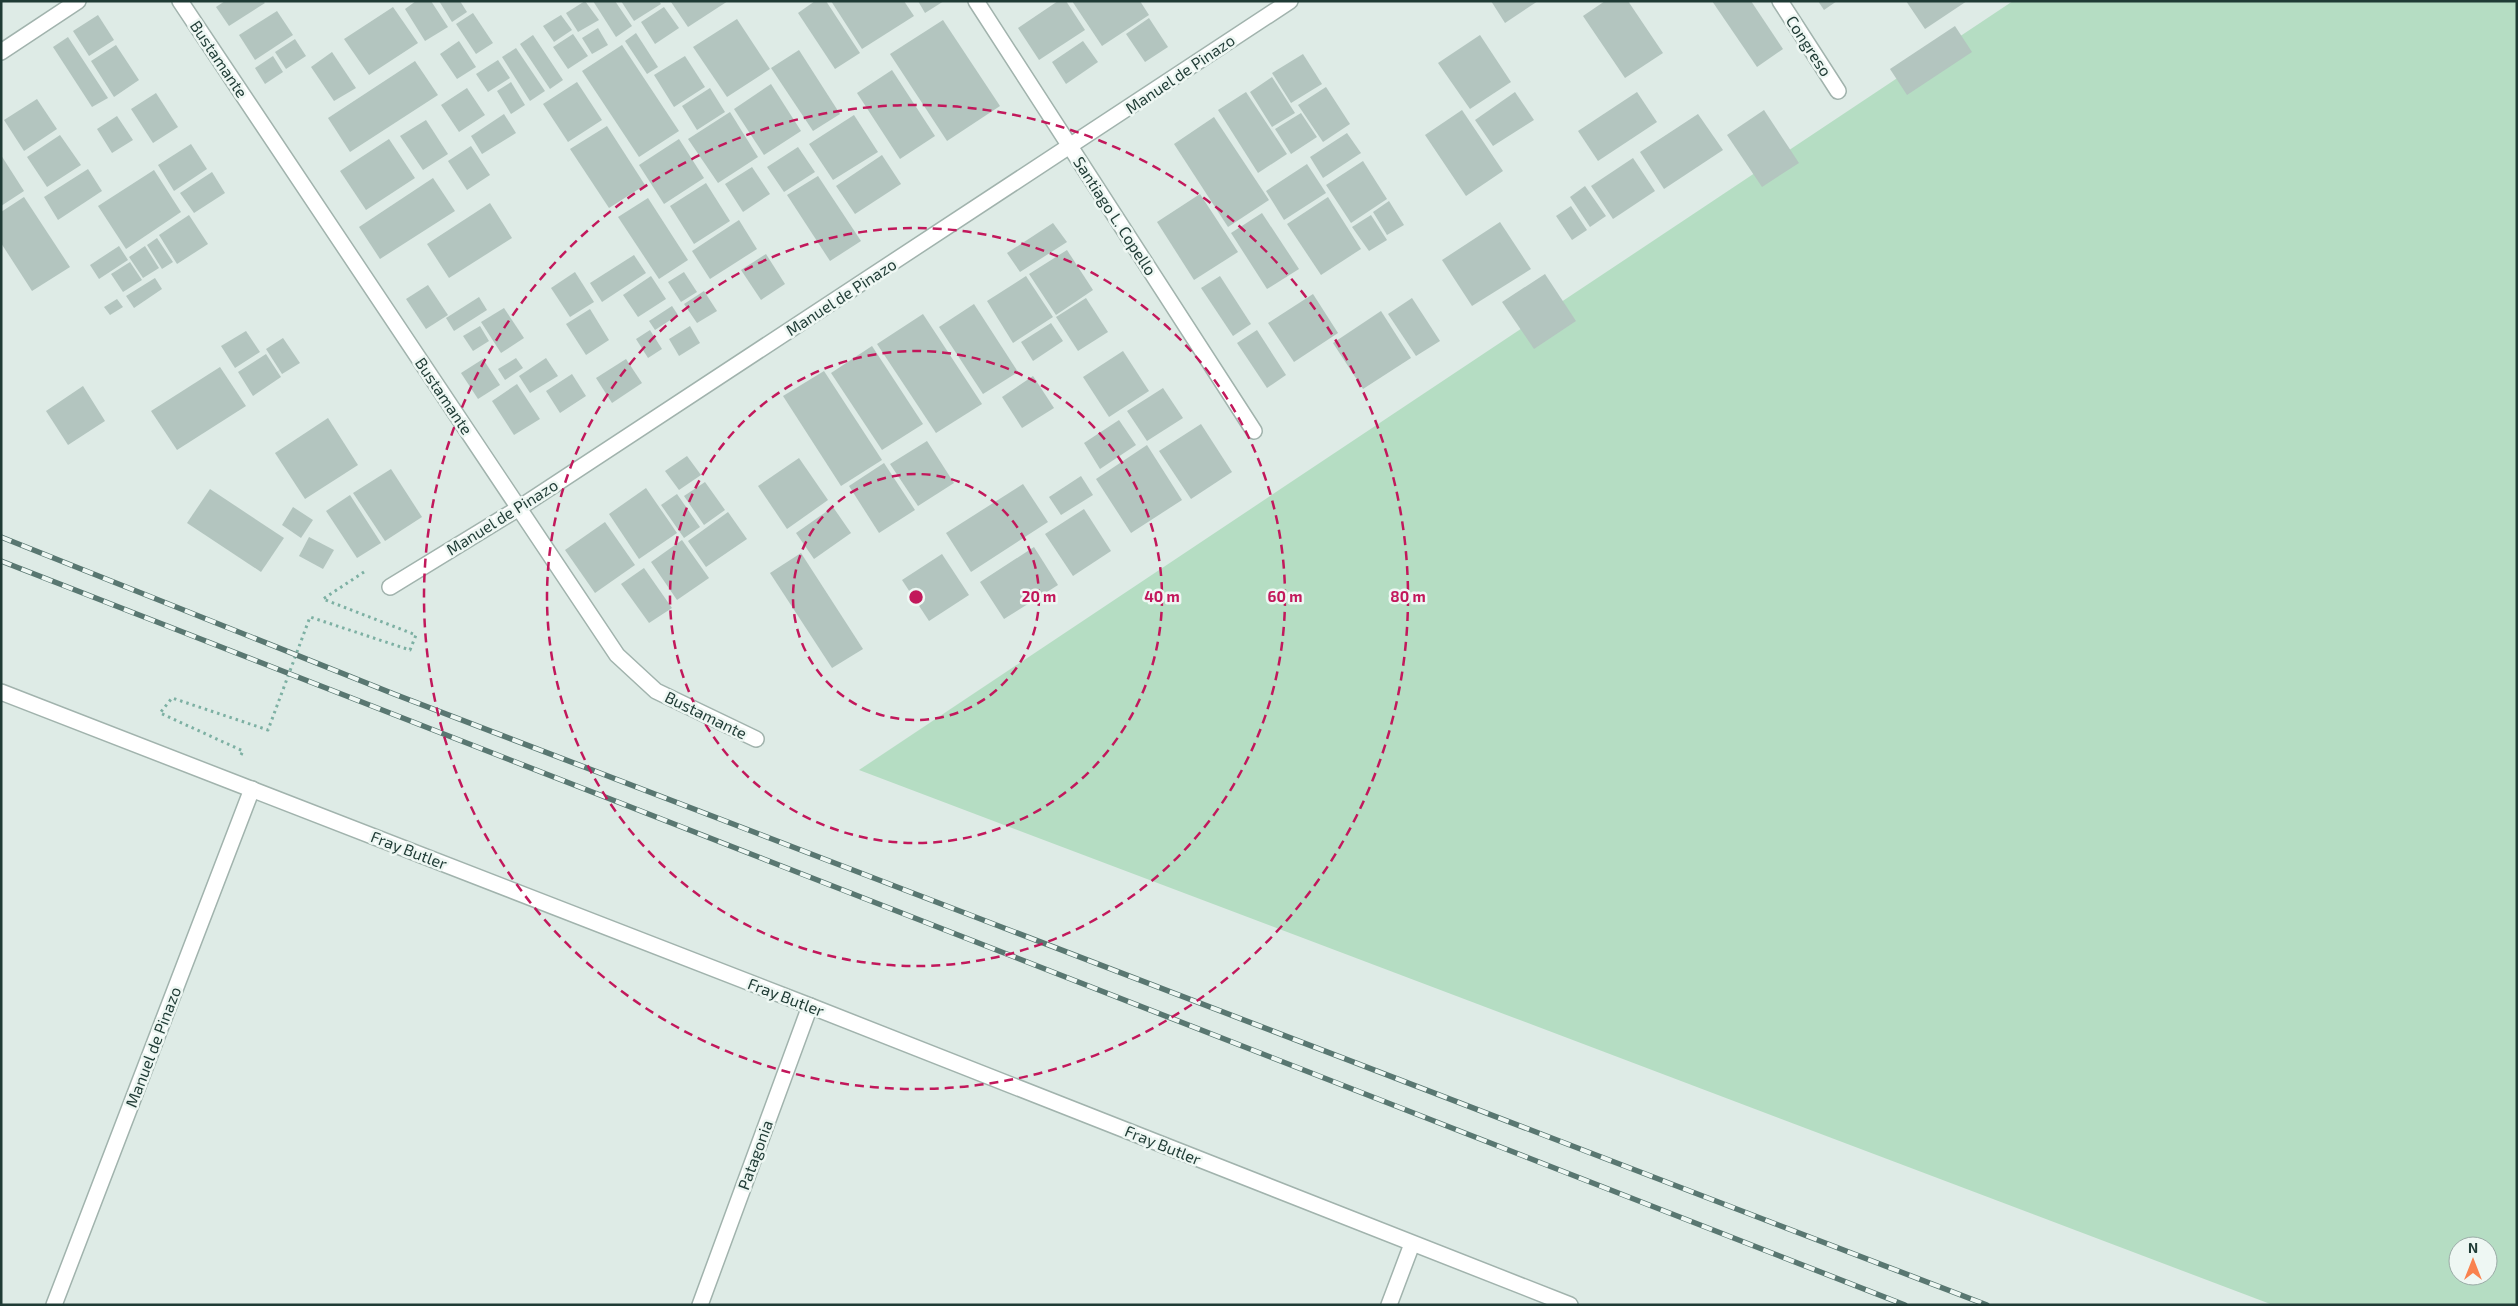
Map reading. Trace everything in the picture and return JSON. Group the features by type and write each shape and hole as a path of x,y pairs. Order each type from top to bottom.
{"street":[{"path":"1,52 78,1"},
{"name":"Bustamante","path":"180,1 617,655 656,691 756,739"},
{"name":"Santiago L. Copello","path":"976,1 1254,431"},
{"name":"Manuel de Pinazo","path":"390,587 519,508 1290,1"},
{"name":"Congreso","path":"1780,1 1838,91"},
{"name":"Fray Butler","path":"1,692 810,1006 1570,1305"},
{"name":"Manuel de Pinazo","path":"54,1305 252,789"},
{"name":"Patagonia","path":"700,1305 810,1006"},
{"path":"1389,1305 1412,1244"}],"path":[{"path":"230,781 243,751 160,713 172,698 268,730 310,617 410,650 416,635 323,599 365,572 399,562 417,570"}],"green space":[{"path":"2013,1 2517,1 2517,1305 2273,1305 859,770"}],"building":[{"path":"225,1 263,1 265,3 229,26 216,7"},
{"path":"416,1 431,1 448,27 425,41 405,9"},
{"path":"439,1 460,1 467,12 452,22"},
{"path":"585,1 599,20 578,32 566,13"},
{"path":"593,1 615,1 632,26 616,37"},
{"path":"621,1 659,1 661,4 634,21"},
{"path":"728,1 688,27 671,2"},
{"path":"815,1 826,1 860,53 835,69 798,13"},
{"path":"831,1 904,1 914,16 862,49"},
{"path":"918,1 944,1 925,13"},
{"path":"1058,1 1066,1 1085,30 1039,60 1018,28"},
{"path":"1072,1 1140,1 1149,15 1102,46"},
{"path":"1491,1 1538,1 1505,23"},
{"path":"1605,1 1628,1 1663,53 1625,78 1583,16"},
{"path":"1712,1 1751,1 1783,49 1757,67"},
{"path":"1818,1 1837,1 1824,10"},
{"path":"1906,1 1967,1 1925,29"},
{"path":"393,7 418,43 369,75 344,39"},
{"path":"664,7 679,28 655,44 641,22"},
{"path":"277,11 293,35 255,60 239,35"},
{"path":"473,13 493,43 476,54 456,24"},
{"path":"98,15 114,40 89,56 73,31"},
{"path":"561,15 572,30 554,42 543,26"},
{"path":"1149,18 1168,47 1145,62 1126,34"},
{"path":"737,19 770,69 727,97 693,47"},
{"path":"943,20 1000,106 947,141 890,54"},
{"path":"1955,26 1972,52 1907,95 1890,69"},
{"path":"598,28 608,45 592,54 582,38"},
{"path":"636,33 658,67 647,74 625,41"},
{"path":"573,34 588,56 568,69 553,47"},
{"path":"533,35 563,80 550,89 520,44"},
{"path":"1480,35 1511,82 1470,109 1438,63"},
{"path":"68,37 108,98 92,107 53,47"},
{"path":"295,39 306,56 286,69 275,52"},
{"path":"459,41 476,67 457,79 440,54"},
{"path":"1083,41 1098,62 1066,84 1052,62"},
{"path":"116,45 139,80 114,97 91,61"},
{"path":"622,45 679,131 639,157 582,71"},
{"path":"516,48 545,91 530,101 502,57"},
{"path":"799,50 840,114 813,131 771,68"},
{"path":"332,52 356,88 334,101 311,67"},
{"path":"1303,54 1322,84 1291,103 1272,73"},
{"path":"273,56 283,72 265,84 255,68"},
{"path":"685,56 705,87 674,107 654,75"},
{"path":"498,60 510,78 488,92 476,74"},
{"path":"415,61 438,95 350,152 328,118"},
{"path":"892,70 935,136 900,159 857,93"},
{"path":"1272,77 1295,113 1272,127 1250,92"},
{"path":"511,82 525,105 511,114 497,91"},
{"path":"577,82 602,120 568,142 543,104"},
{"path":"771,84 801,131 764,155 734,109"},
{"path":"1326,87 1350,124 1323,142 1298,105"},
{"path":"467,88 485,115 459,132 441,105"},
{"path":"710,88 725,112 697,130 682,106"},
{"path":"1246,92 1287,154 1258,173 1218,110"},
{"path":"1515,92 1534,120 1493,146 1475,120"},
{"path":"1637,92 1657,122 1598,161 1578,131"},
{"path":"156,93 178,127 153,143 131,109"},
{"path":"37,99 57,129 24,151 4,120"},
{"path":"1462,110 1503,171 1466,196 1425,135"},
{"path":"1764,110 1799,163 1762,187 1727,135"},
{"path":"730,112 758,157 718,183 688,139"},
{"path":"1301,113 1317,137 1291,154 1275,129"},
{"path":"504,114 516,133 482,154 471,136"},
{"path":"1698,114 1723,150 1664,189 1640,152"},
{"path":"854,115 878,152 833,180 809,144"},
{"path":"117,116 133,140 112,153 97,129"},
{"path":"1214,117 1269,200 1228,227 1174,144"},
{"path":"426,120 448,154 423,170 400,136"},
{"path":"607,126 645,185 609,208 570,149"},
{"path":"1347,133 1361,153 1323,178 1310,157"},
{"path":"60,135 81,165 47,187 27,157"},
{"path":"389,139 415,178 366,210 340,171"},
{"path":"679,139 704,178 664,204 639,165"},
{"path":"191,144 207,169 174,191 158,165"},
{"path":"471,146 490,175 467,190 448,161"},
{"path":"798,147 815,172 784,192 767,167"},
{"path":"1,155 24,191 1,206"},
{"path":"882,155 901,184 855,214 836,186"},
{"path":"1633,158 1655,191 1613,219 1591,186"},
{"path":"1363,161 1387,199 1351,223 1326,185"},
{"path":"1307,164 1326,193 1284,220 1266,191"},
{"path":"752,167 770,194 743,212 725,184"},
{"path":"88,169 102,191 58,220 44,197"},
{"path":"154,170 181,212 126,249 98,206"},
{"path":"212,172 225,193 194,213 180,193"},
{"path":"818,176 861,241 830,261 787,195"},
{"path":"433,178 455,211 380,259 359,227"},
{"path":"706,183 730,221 694,244 670,206"},
{"path":"1585,186 1606,216 1590,227 1570,197"},
{"path":"1200,194 1238,252 1194,280 1157,222"},
{"path":"24,197 70,267 32,291 1,243 1,212"},
{"path":"1328,197 1361,249 1321,275 1287,224"},
{"path":"648,198 688,260 659,279 618,217"},
{"path":"1389,201 1404,225 1387,235 1373,212"},
{"path":"490,203 512,238 449,278 427,244"},
{"path":"1571,206 1587,230 1572,240 1556,216"},
{"path":"1262,213 1299,269 1267,289 1231,233"},
{"path":"189,215 208,244 177,264 159,235"},
{"path":"1371,215 1387,240 1369,251 1352,227"},
{"path":"739,220 757,249 710,279 692,251"},
{"path":"1500,222 1531,269 1472,306 1442,260"},
{"path":"1053,223 1067,242 1020,272 1007,253"},
{"path":"157,238 173,262 162,269 147,245"},
{"path":"119,246 128,260 99,279 90,265"},
{"path":"145,246 159,268 143,278 129,257"},
{"path":"1067,250 1093,290 1056,315 1029,274"},
{"path":"766,254 785,284 761,300 741,270"},
{"path":"634,255 646,273 602,302 590,283"},
{"path":"130,262 142,280 123,292 111,274"},
{"path":"575,272 594,302 570,317 551,288"},
{"path":"684,272 697,292 681,302 668,282"},
{"path":"1545,274 1576,321 1534,349 1502,302"},
{"path":"651,276 666,299 638,317 623,295"},
{"path":"1026,276 1053,317 1013,343 987,301"},
{"path":"1220,276 1251,324 1233,336 1201,288"},
{"path":"155,278 162,289 134,308 126,296"},
{"path":"428,285 448,315 426,329 406,299"},
{"path":"704,291 717,311 697,323 684,304"},
{"path":"1313,294 1338,333 1294,362 1268,323"},
{"path":"479,297 487,310 454,331 446,318"},
{"path":"1086,298 1108,332 1078,351 1056,317"},
{"path":"1412,298 1440,341 1416,356 1388,314"},
{"path":"117,299 123,307 110,315 104,307"},
{"path":"974,304 1018,372 983,394 939,327"},
{"path":"672,306 678,315 655,330 649,321"},
{"path":"504,308 524,338 501,353 481,322"},
{"path":"590,309 609,340 586,355 566,324"},
{"path":"1381,311 1411,358 1363,389 1333,343"},
{"path":"923,314 982,404 936,433 877,344"},
{"path":"1051,323 1063,341 1033,361 1021,342"},
{"path":"480,326 489,341 473,351 463,336"},
{"path":"690,326 700,343 679,356 669,339"},
{"path":"650,330 662,349 648,358 636,339"},
{"path":"1257,330 1286,375 1267,388 1237,343"},
{"path":"246,331 260,352 235,368 221,346"},
{"path":"283,338 300,363 282,374 266,349"},
{"path":"872,346 923,424 882,450 831,373"},
{"path":"1123,351 1149,391 1109,417 1083,377"},
{"path":"266,354 281,377 253,396 238,372"},
{"path":"516,358 523,368 505,380 498,369"},
{"path":"546,358 558,376 530,393 519,376"},
{"path":"483,359 500,385 478,399 461,373"},
{"path":"626,359 642,383 612,403 596,378"},
{"path":"220,367 246,406 177,450 151,411"},
{"path":"824,371 882,460 841,486 783,396"},
{"path":"572,374 586,396 560,413 546,391"},
{"path":"1033,376 1054,408 1022,428 1002,397"},
{"path":"517,384 540,419 514,435 492,401"},
{"path":"83,386 105,421 68,445 46,411"},
{"path":"1163,388 1183,418 1147,441 1127,411"},
{"path":"328,418 358,465 305,499 275,453"},
{"path":"1119,420 1136,445 1100,469 1084,443"},
{"path":"1201,424 1232,472 1191,499 1159,451"},
{"path":"927,441 954,483 918,506 890,464"},
{"path":"1147,445 1182,500 1131,533 1096,479"},
{"path":"687,456 701,475 679,490 665,471"},
{"path":"799,458 828,500 787,529 758,486"},
{"path":"884,463 915,510 879,533 849,486"},
{"path":"391,469 422,517 385,541 353,493"},
{"path":"1081,476 1093,495 1061,515 1049,497"},
{"path":"705,482 725,510 704,525 684,496"},
{"path":"1023,484 1048,522 971,572 946,533"},
{"path":"646,488 677,533 639,559 609,514"},
{"path":"210,489 284,538 261,572 187,523"},
{"path":"677,494 700,527 684,538 661,505"},
{"path":"350,495 381,543 357,558 326,511"},
{"path":"293,507 313,520 301,538 282,525"},
{"path":"833,507 851,533 814,559 796,533"},
{"path":"1084,509 1111,551 1073,576 1045,534"},
{"path":"728,512 747,539 706,567 688,541"},
{"path":"605,522 635,565 595,593 565,550"},
{"path":"309,537 334,550 323,569 299,556"},
{"path":"682,540 709,578 677,600 651,562"},
{"path":"1034,547 1058,585 1004,619 980,582"},
{"path":"801,553 863,649 832,668 770,573"},
{"path":"942,554 969,595 929,621 902,580"},
{"path":"644,568 672,608 649,623 621,584"}],"railway":[{"path":"1,537 394,694 1987,1305"},
{"path":"1,561 1905,1305"}]}
